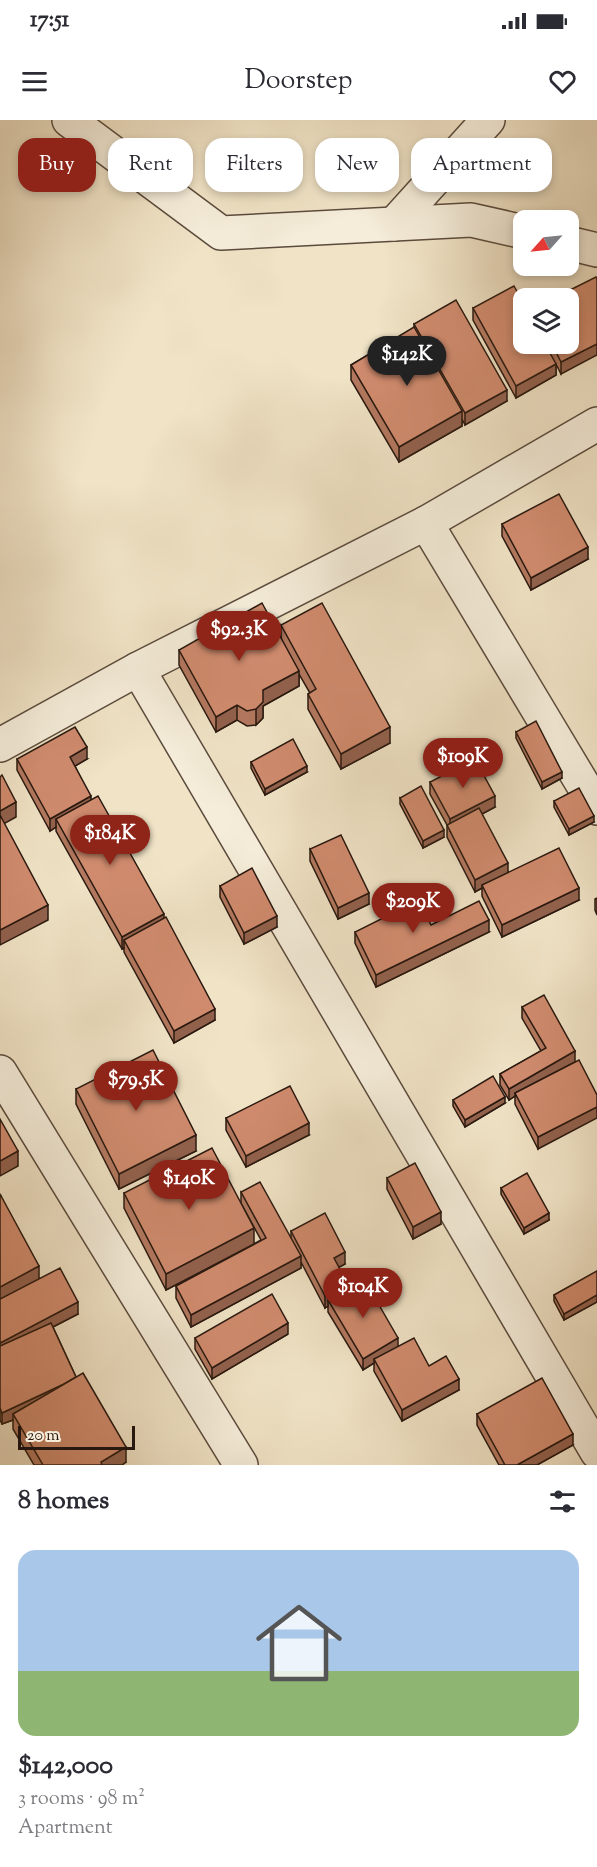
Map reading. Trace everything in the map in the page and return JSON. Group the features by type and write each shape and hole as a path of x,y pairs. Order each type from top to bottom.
{"street":[{"path":"69,120 221,233 471,220 513,230"},
{"path":"394,224 488,120"},
{"path":"579,246 597,250"},
{"path":"0,745 138,669 426,523 597,424"},
{"path":"426,523 597,808"},
{"path":"138,669 597,1452"},
{"path":"0,1072 241,1465"}],"building":[{"path":"596,277 597,279 597,344 579,353 579,288 574,288"},
{"path":"514,286 513,354 550,354 556,364 516,386 473,308"},
{"path":"456,300 507,390 465,413 414,324"},
{"path":"414,327 462,411 399,447 351,365"},
{"path":"557,354 577,354 561,362"},
{"path":"559,494 588,547 531,578 502,524"},
{"path":"262,603 299,671 263,690 263,702 256,709 247,711 237,705 216,717 179,650"},
{"path":"322,603 390,727 341,754 308,694 316,689 281,625"},
{"path":"536,721 562,772 542,782 516,732"},
{"path":"75,727 87,747 70,757 91,796 50,819 17,759"},
{"path":"293,739 307,766 265,789 251,762"},
{"path":"475,759 495,796 450,819 430,782"},
{"path":"2,775 16,802 0,811 0,777"},
{"path":"421,786 444,830 423,841 400,798"},
{"path":"579,788 594,816 569,829 554,801"},
{"path":"98,796 164,914 122,937 56,819"},
{"path":"479,808 508,863 475,880 447,825"},
{"path":"0,815 48,905 0,930"},
{"path":"341,835 369,893 338,908 310,849"},
{"path":"559,848 579,888 502,925 482,885"},
{"path":"252,868 277,916 244,933 220,886"},
{"path":"419,900 431,925 479,901 489,920 376,975 355,932"},
{"path":"166,917 215,1009 174,1031 124,940"},
{"path":"544,995 575,1051 509,1089 500,1074 546,1048 522,1007"},
{"path":"153,1050 196,1135 119,1174 76,1089"},
{"path":"579,1060 597,1095 597,1107 538,1137 515,1093"},
{"path":"493,1076 505,1097 465,1120 453,1100"},
{"path":"290,1086 309,1123 246,1156 226,1118"},
{"path":"0,1119 18,1151 0,1161"},
{"path":"212,1148 254,1228 166,1274 124,1193"},
{"path":"415,1163 441,1212 413,1227 387,1178"},
{"path":"527,1173 549,1213 524,1228 501,1188"},
{"path":"260,1182 301,1256 191,1315 176,1286 266,1238 241,1192"},
{"path":"0,1194 39,1266 0,1287"},
{"path":"325,1213 345,1252 334,1258 348,1284 325,1296 291,1231"},
{"path":"60,1268 78,1302 0,1343 0,1299"},
{"path":"597,1271 597,1295 564,1314 554,1295"},
{"path":"364,1279 398,1338 363,1359 328,1300"},
{"path":"272,1294 288,1323 212,1368 195,1338"},
{"path":"51,1323 76,1377 2,1413 0,1408 0,1346"},
{"path":"414,1338 429,1366 446,1356 459,1379 402,1410 374,1359"},
{"path":"83,1373 126,1447 101,1462 102,1465 43,1465 13,1414"},
{"path":"542,1378 573,1434 517,1465 505,1465 477,1414"}]}
